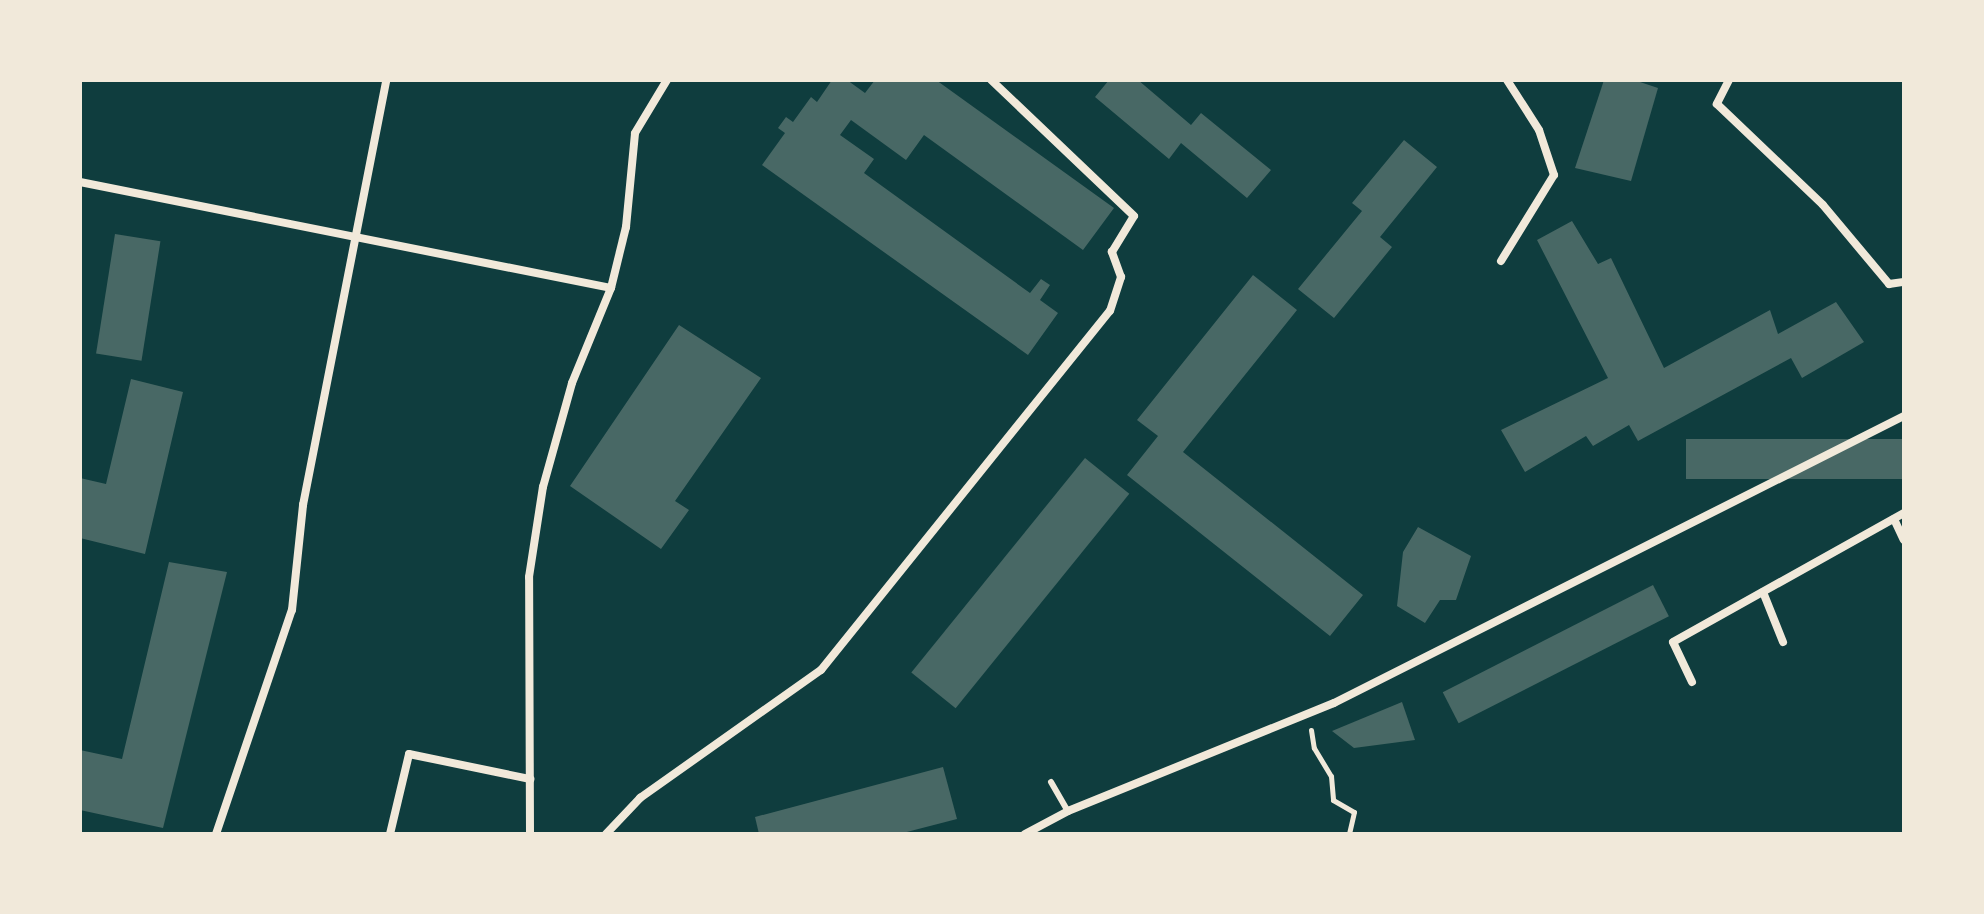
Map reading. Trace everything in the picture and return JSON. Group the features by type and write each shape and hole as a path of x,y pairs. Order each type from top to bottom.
{"street":[{"path":"216,834 292,610 303,505 352,239 386,80"},
{"path":"530,834 529,577 543,487 572,383 611,288 626,227 635,133 667,80"},
{"path":"606,834 640,798 821,670 1110,311 1121,277 1112,252 1134,216 991,80"},
{"path":"1501,261 1554,175 1539,130 1507,80"},
{"path":"1729,80 1717,104 1823,205 1889,284 1904,282"},
{"path":"80,182 352,239 611,288"},
{"path":"1025,834 1068,811 1308,715 1904,416"},
{"path":"1692,682 1673,642 1904,513"},
{"path":"1894,519 1904,540"},
{"path":"1763,592 1783,642"},
{"path":"390,834 409,754 530,779"}],"lane":[{"path":"1051,782 1068,811"}],"path":[{"path":"1308,715 1314,748 1331,776 1333,800 1354,812 1349,834"}],"building":[{"path":"832,80 847,80 865,93 875,80 936,80 1114,208 1083,250 924,135 906,160 851,120 840,135 874,159 864,173 1030,293 1041,279 1050,285 1040,300 1058,313 1028,355 762,165 785,133 778,128 786,117 793,122 811,97 817,102"},
{"path":"1109,80 1138,80 1191,125 1201,113 1271,170 1247,198 1181,143 1169,159 1095,97"},
{"path":"1604,80 1634,80 1658,88 1631,181 1575,168"},
{"path":"1404,140 1437,167 1380,237 1392,247 1334,318 1298,289 1362,211 1352,203"},
{"path":"1572,221 1598,264 1611,258 1664,368 1770,310 1778,334 1836,302 1864,342 1802,378 1791,358 1638,441 1629,425 1593,446 1586,436 1525,472 1501,430 1608,378 1537,240"},
{"path":"115,234 160,241 142,361 96,354"},
{"path":"1253,275 1297,310 1183,452 1363,595 1330,636 1127,475 1158,436 1137,420"},
{"path":"679,325 761,378 675,501 689,510 661,549 570,486"},
{"path":"131,379 183,392 145,554 80,538 80,478 106,484"},
{"path":"1686,439 1904,439 1904,479 1686,479"},
{"path":"1085,458 1129,494 956,708 911,672"},
{"path":"1418,527 1471,556 1456,600 1440,600 1425,623 1397,606 1403,552"},
{"path":"169,562 227,572 163,828 80,810 80,750 122,759"},
{"path":"1653,585 1669,616 1459,723 1443,692"},
{"path":"1402,702 1415,740 1354,748 1332,731"},
{"path":"943,767 957,819 899,834 759,834 755,817"}]}
